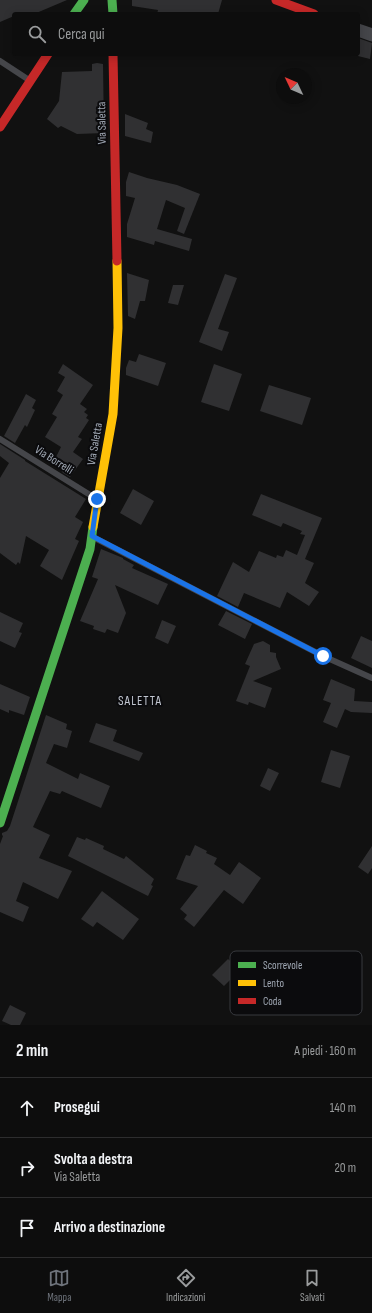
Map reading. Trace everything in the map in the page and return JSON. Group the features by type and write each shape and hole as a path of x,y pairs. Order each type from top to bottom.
{"street":[{"path":"75,12 84,0"},
{"path":"112,0 112,12"},
{"path":"276,0 309,12"},
{"path":"360,31 372,35"},
{"path":"0,127 47,56"},
{"name":"Via Saletta","path":"0,821 90,549 97,499 113,414 118,328 113,56"}],"lane":[{"path":"0,61 30,81"},
{"name":"Via Borrelli","path":"0,439 97,499"},
{"path":"92,536 323,656 372,678"}],"building":[{"path":"0,0 67,0 39,12 12,12 12,17 0,22"},
{"path":"132,0 222,0 219,12 158,12 158,10 132,6"},
{"path":"360,39 372,43 370,59 358,56 360,56"},
{"path":"92,64 103,64 104,133 77,134 61,126 58,128 47,119 59,101 62,72 92,71"},
{"path":"125,114 148,123 146,129 153,132 151,143 125,136"},
{"path":"129,172 177,185 200,194 184,234 177,231 185,208 166,200 157,229 192,239 189,251 155,241 154,245 127,237 127,224 135,198 126,196 126,182"},
{"path":"127,273 149,280 145,301 140,301 135,319 128,316"},
{"path":"225,274 237,278 218,329 229,332 222,351 199,342"},
{"path":"173,285 184,285 178,305 168,303"},
{"path":"139,354 166,363 158,386 126,375 126,368 129,360 136,362"},
{"path":"63,364 93,385 80,404 87,409 84,412 88,415 86,418 89,420 78,437 82,439 73,452 83,459 70,477 63,473 54,461 61,447 45,437 57,417 52,414 63,395 57,391 65,377 58,373"},
{"path":"214,364 242,374 229,411 201,402"},
{"path":"269,385 311,398 302,425 260,411"},
{"path":"26,394 36,400 32,408 35,410 27,427 25,425 15,443 4,436"},
{"path":"0,444 86,499 75,517 83,522 75,539 79,541 62,580 40,566 49,550 26,536 20,564 18,562 16,565 0,553 0,478 9,463 0,456"},
{"path":"133,489 154,501 141,525 120,513"},
{"path":"261,494 322,518 305,559 314,563 305,583 319,592 309,606 287,592 280,608 244,593 238,607 217,596 233,562 249,572 259,551 276,558 277,555 283,557 286,550 297,555 305,535 300,534 302,531 283,523 281,527 252,515"},
{"path":"101,549 123,558 134,565 132,568 168,584 158,605 115,585 126,613 118,633 107,629 105,633 93,629 94,626 80,621 98,579 92,577"},
{"path":"226,611 252,624 245,639 218,625"},
{"path":"0,612 23,623 19,632 22,633 15,648 0,641"},
{"path":"162,620 176,626 168,644 155,638"},
{"path":"361,636 372,641 372,668 351,658"},
{"path":"263,641 270,645 270,652 276,653 281,669 253,681 272,688 265,708 249,702 248,705 236,701 250,666 245,664 254,644"},
{"path":"331,679 355,689 354,701 372,702 372,713 351,712 345,709 337,728 323,722 331,703 323,700"},
{"path":"0,684 30,697 24,715 9,710 9,713 0,709"},
{"path":"46,715 67,724 66,729 72,731 67,748 54,744 46,763 78,779 80,773 110,786 101,808 62,791 60,794 50,791 33,827 50,835 39,858 72,871 58,899 23,882 16,901 29,907 23,922 0,912 0,844 3,836 2,833 7,831 10,826"},
{"path":"96,723 117,730 113,741 143,753 139,761 89,742"},
{"path":"331,750 350,756 340,788 321,782"},
{"path":"268,768 279,773 270,791 260,786"},
{"path":"77,837 85,840 86,838 104,846 103,849 124,859 126,856 154,879 151,885 153,886 148,896 68,856"},
{"path":"195,845 207,851 206,853 217,858 214,864 230,875 239,862 261,878 243,904 224,890 194,927 184,919 187,915 180,909 198,886 176,879 186,855 190,856"},
{"path":"372,846 372,868 368,874 358,867"},
{"path":"102,891 139,919 123,940 97,922 93,927 81,919"},
{"path":"228,959 230,961 230,980 224,986 212,975"},
{"path":"10,1005 26,1013 20,1025 11,1025 2,1021"}],"traffic: fast":[{"path":"75,12 84,0"},
{"path":"112,0 113,12"},
{"path":"0,823 90,549 93,527"}],"traffic: slow":[{"path":"93,527 113,414 118,328 117,261"}],"traffic: jam":[{"path":"276,0 309,12"},
{"path":"0,127 47,56"},
{"path":"113,56 117,261"}],"district":[{"name":"SALETTA","path":"140,701"}],"route":[{"path":"97,499 92,536 323,656"}]}
